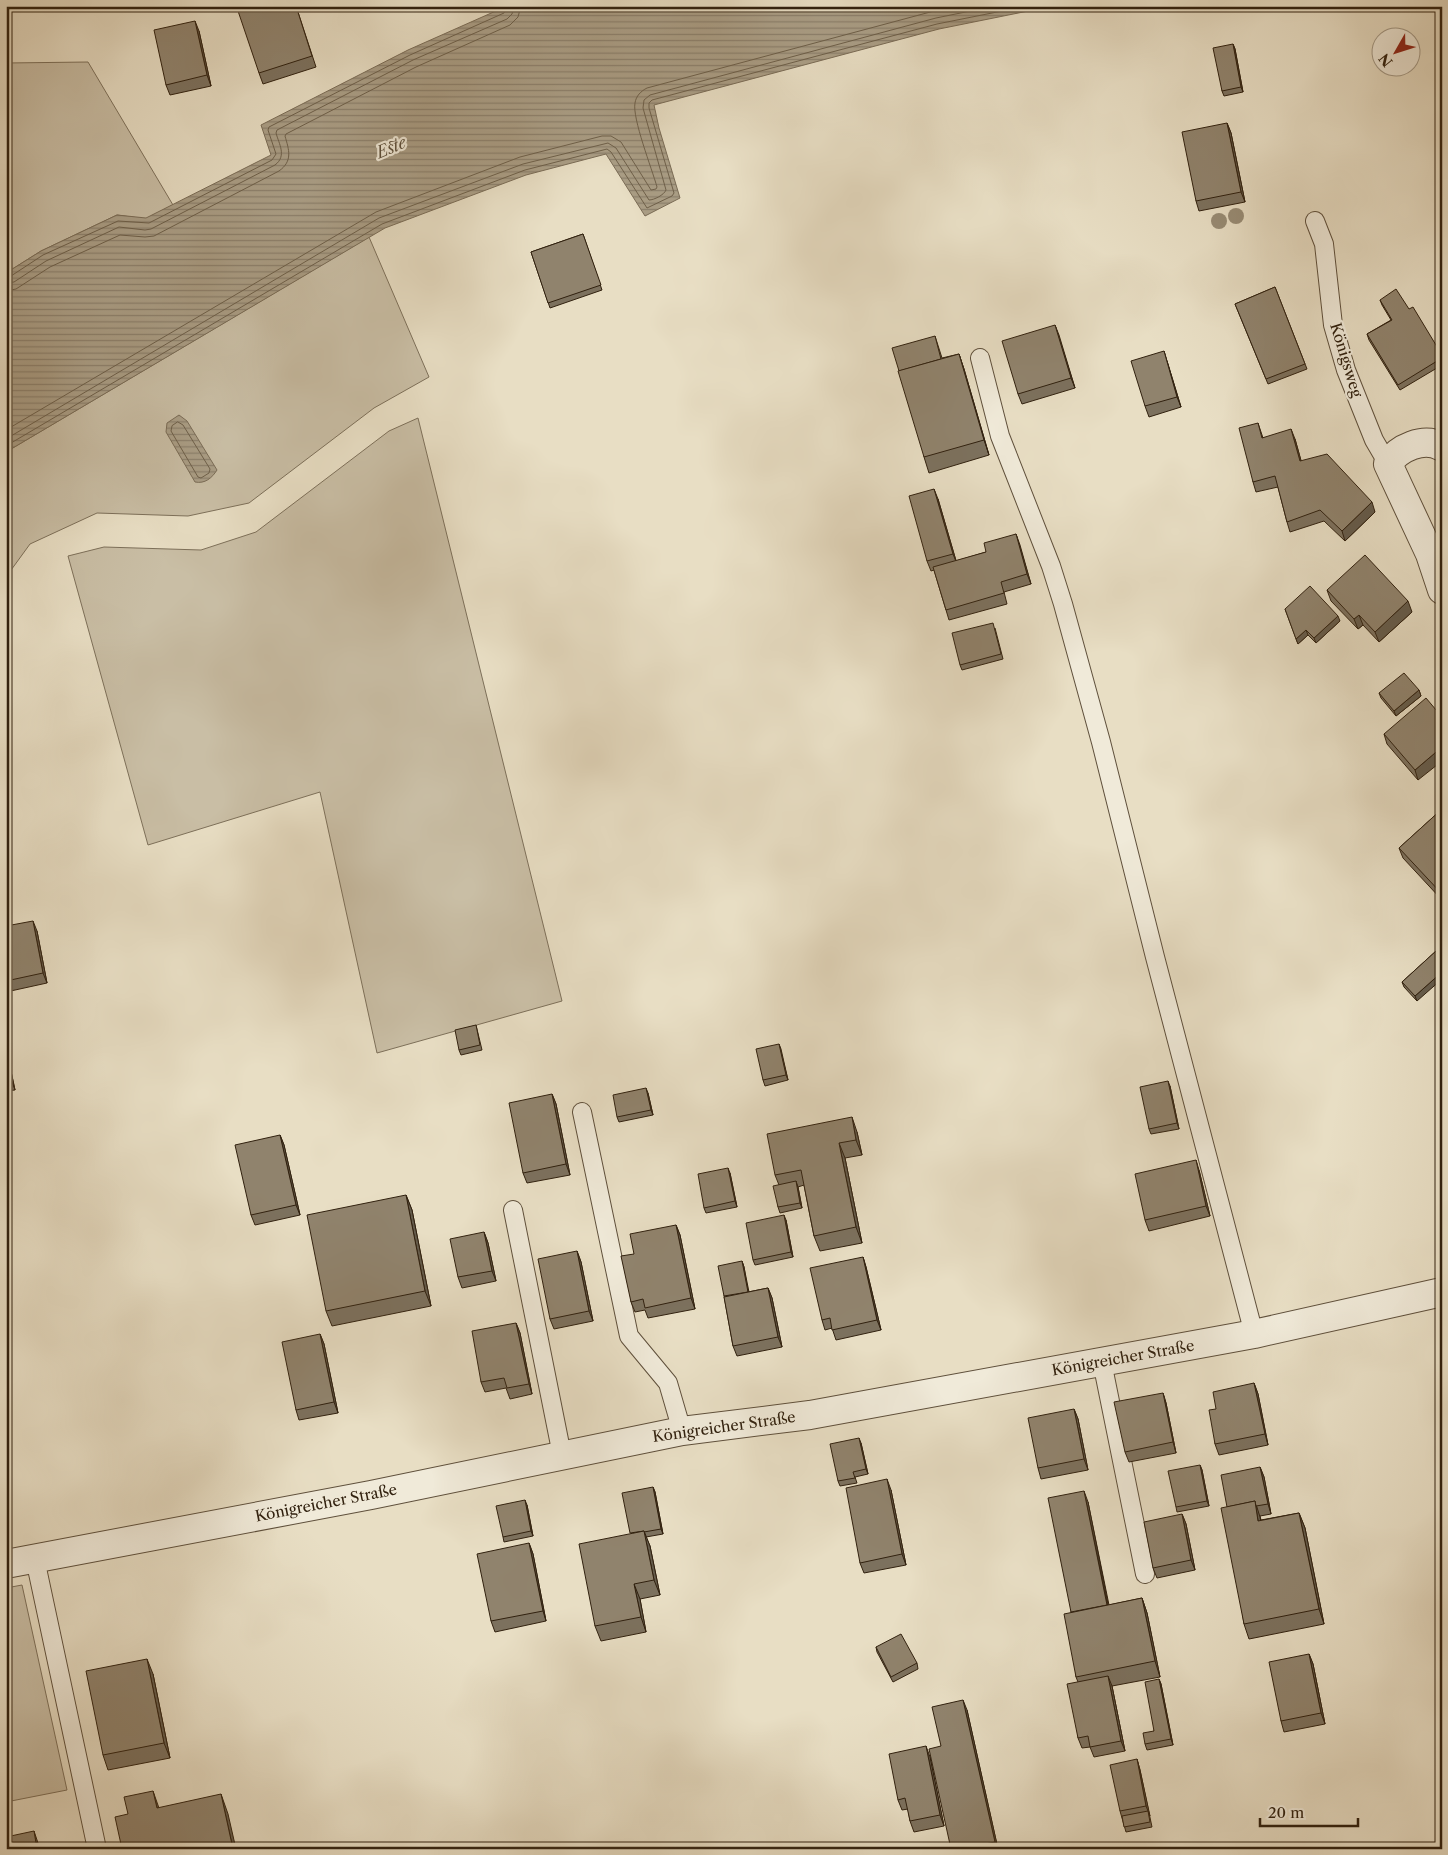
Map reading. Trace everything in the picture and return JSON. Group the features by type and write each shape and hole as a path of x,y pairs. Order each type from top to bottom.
{"street":[{"path":"1388,464 1393,456 1405,448 1423,443 1437,444 1442,447"},
{"name":"Königsweg","path":"1388,464 1436,543 1442,590"},
{"name":"Königreicher Straße","path":"6,1564 371,1495 682,1430 810,1415 1254,1334 1442,1292"}],"lane":[{"name":"Königsweg","path":"1314,221 1324,244 1334,325 1346,370 1374,440 1388,464"},
{"path":"980,358 1000,436 1051,566 1063,604 1101,742 1154,958 1254,1334"},
{"path":"582,1112 629,1336 668,1383 682,1430"},
{"path":"513,1210 562,1455"},
{"path":"1102,1362 1145,1574"},
{"path":"35,1559 96,1849"}],"shaded area":[{"path":"88,62 173,205 146,219 117,215 41,251 6,273 6,63"},
{"path":"369,237 429,377 374,408 249,503 188,516 97,513 30,544 6,577 6,452"},
{"path":"418,418 562,1001 377,1053 320,792 148,845 68,556 104,547 201,550 256,532 389,431"},
{"path":"22,1585 67,1790 6,1802 6,1588"}],"water":[{"name":"Este","path":"507,6 1053,6 939,29 654,105 680,198 645,216 606,154 526,175 385,228 6,452 6,273 41,251 117,215 146,218 271,155 261,125 408,50"},
{"path":"179,415 187,421 217,470 205,481 195,482 166,432 167,423"}],"building":[{"path":"242,6 296,6 312,56 259,73 237,8"},
{"path":"195,21 207,75 166,85 154,30"},
{"path":"1233,44 1241,87 1222,91 1213,48"},
{"path":"1227,123 1241,192 1196,201 1182,132"},
{"path":"583,234 601,285 548,303 531,252"},
{"path":"1275,287 1305,364 1266,379 1235,304"},
{"path":"1396,289 1409,309 1413,307 1442,355 1442,358 1398,385 1367,334 1392,320 1380,300"},
{"path":"1055,325 1071,378 1018,394 1002,341"},
{"path":"935,336 941,359 899,371 892,348"},
{"path":"1164,351 1177,397 1145,406 1131,361"},
{"path":"959,354 984,440 924,457 898,371"},
{"path":"1258,423 1262,438 1291,429 1300,461 1327,454 1372,502 1342,531 1320,510 1287,522 1275,476 1253,482 1239,428"},
{"path":"934,489 953,554 927,561 909,496"},
{"path":"1016,534 1027,574 1001,582 1004,593 946,610 933,567 986,552 984,543"},
{"path":"1365,555 1408,601 1375,632 1359,615 1354,619 1327,590"},
{"path":"1310,586 1338,616 1314,638 1306,630 1296,639 1285,609"},
{"path":"993,623 1001,654 960,665 952,633"},
{"path":"1404,673 1419,690 1394,711 1379,693"},
{"path":"1426,698 1442,717 1442,747 1415,770 1384,734"},
{"path":"1442,809 1442,894 1399,848"},
{"path":"33,921 43,973 6,981 6,926"},
{"path":"1436,951 1442,957 1442,972 1415,996 1402,982"},
{"path":"476,1025 480,1045 459,1050 455,1030"},
{"path":"779,1044 786,1075 763,1080 756,1049"},
{"path":"6,1056 11,1079 6,1080"},
{"path":"1168,1081 1177,1123 1149,1129 1140,1087"},
{"path":"646,1088 651,1110 617,1117 613,1095"},
{"path":"552,1094 566,1164 523,1173 509,1103"},
{"path":"852,1117 856,1140 839,1143 856,1227 814,1236 801,1170 775,1175 767,1134"},
{"path":"280,1135 296,1205 251,1215 235,1145"},
{"path":"1196,1160 1206,1206 1145,1220 1135,1174"},
{"path":"728,1168 735,1201 704,1208 698,1174"},
{"path":"796,1181 800,1203 778,1207 773,1186"},
{"path":"406,1195 425,1291 326,1311 307,1215"},
{"path":"784,1215 791,1252 753,1260 746,1223"},
{"path":"676,1225 691,1298 645,1308 643,1299 631,1302 621,1256 634,1254 630,1234"},
{"path":"484,1232 492,1271 458,1277 450,1239"},
{"path":"577,1251 589,1311 550,1319 538,1259"},
{"path":"863,1257 877,1320 832,1330 830,1318 822,1320 810,1268"},
{"path":"742,1261 748,1292 724,1296 718,1266"},
{"path":"768,1288 778,1337 733,1346 724,1297"},
{"path":"516,1323 529,1384 507,1388 504,1378 481,1382 472,1331"},
{"path":"320,1334 334,1402 296,1410 282,1342"},
{"path":"1254,1383 1265,1434 1215,1444 1209,1410 1216,1409 1213,1392"},
{"path":"1163,1393 1173,1442 1125,1452 1114,1402"},
{"path":"1074,1409 1084,1459 1038,1468 1028,1418"},
{"path":"859,1438 866,1469 853,1472 855,1478 838,1481 830,1444"},
{"path":"1200,1465 1207,1501 1176,1507 1168,1471"},
{"path":"1260,1467 1268,1504 1256,1506 1255,1501 1227,1507 1221,1475"},
{"path":"887,1479 902,1554 860,1563 846,1488"},
{"path":"653,1487 661,1529 630,1533 622,1493"},
{"path":"1084,1491 1107,1605 1071,1612 1048,1498"},
{"path":"525,1500 531,1531 503,1537 496,1506"},
{"path":"1255,1501 1258,1521 1299,1513 1319,1609 1244,1624 1221,1508"},
{"path":"1182,1514 1191,1560 1153,1568 1144,1522"},
{"path":"644,1531 654,1580 634,1584 641,1617 595,1626 579,1544"},
{"path":"529,1543 543,1611 491,1621 477,1554"},
{"path":"1142,1598 1155,1661 1076,1677 1064,1614"},
{"path":"901,1634 917,1663 891,1677 876,1647"},
{"path":"1309,1654 1321,1713 1281,1721 1269,1662"},
{"path":"147,1659 164,1743 103,1755 86,1671"},
{"path":"1108,1676 1121,1741 1090,1747 1088,1736 1078,1738 1067,1684"},
{"path":"1159,1679 1171,1739 1145,1744 1143,1733 1154,1731 1145,1682"},
{"path":"963,1700 995,1842 961,1849 951,1849 929,1749 941,1746 932,1707"},
{"path":"926,1746 940,1815 910,1821 905,1798 898,1800 889,1754"},
{"path":"1137,1759 1146,1806 1120,1811 1110,1765"},
{"path":"153,1791 157,1808 221,1794 233,1849 122,1849 115,1817 128,1814 124,1797"},
{"path":"1148,1811 1150,1822 1124,1827 1122,1816"},
{"path":"34,1831 37,1849 6,1849 6,1837"}]}
